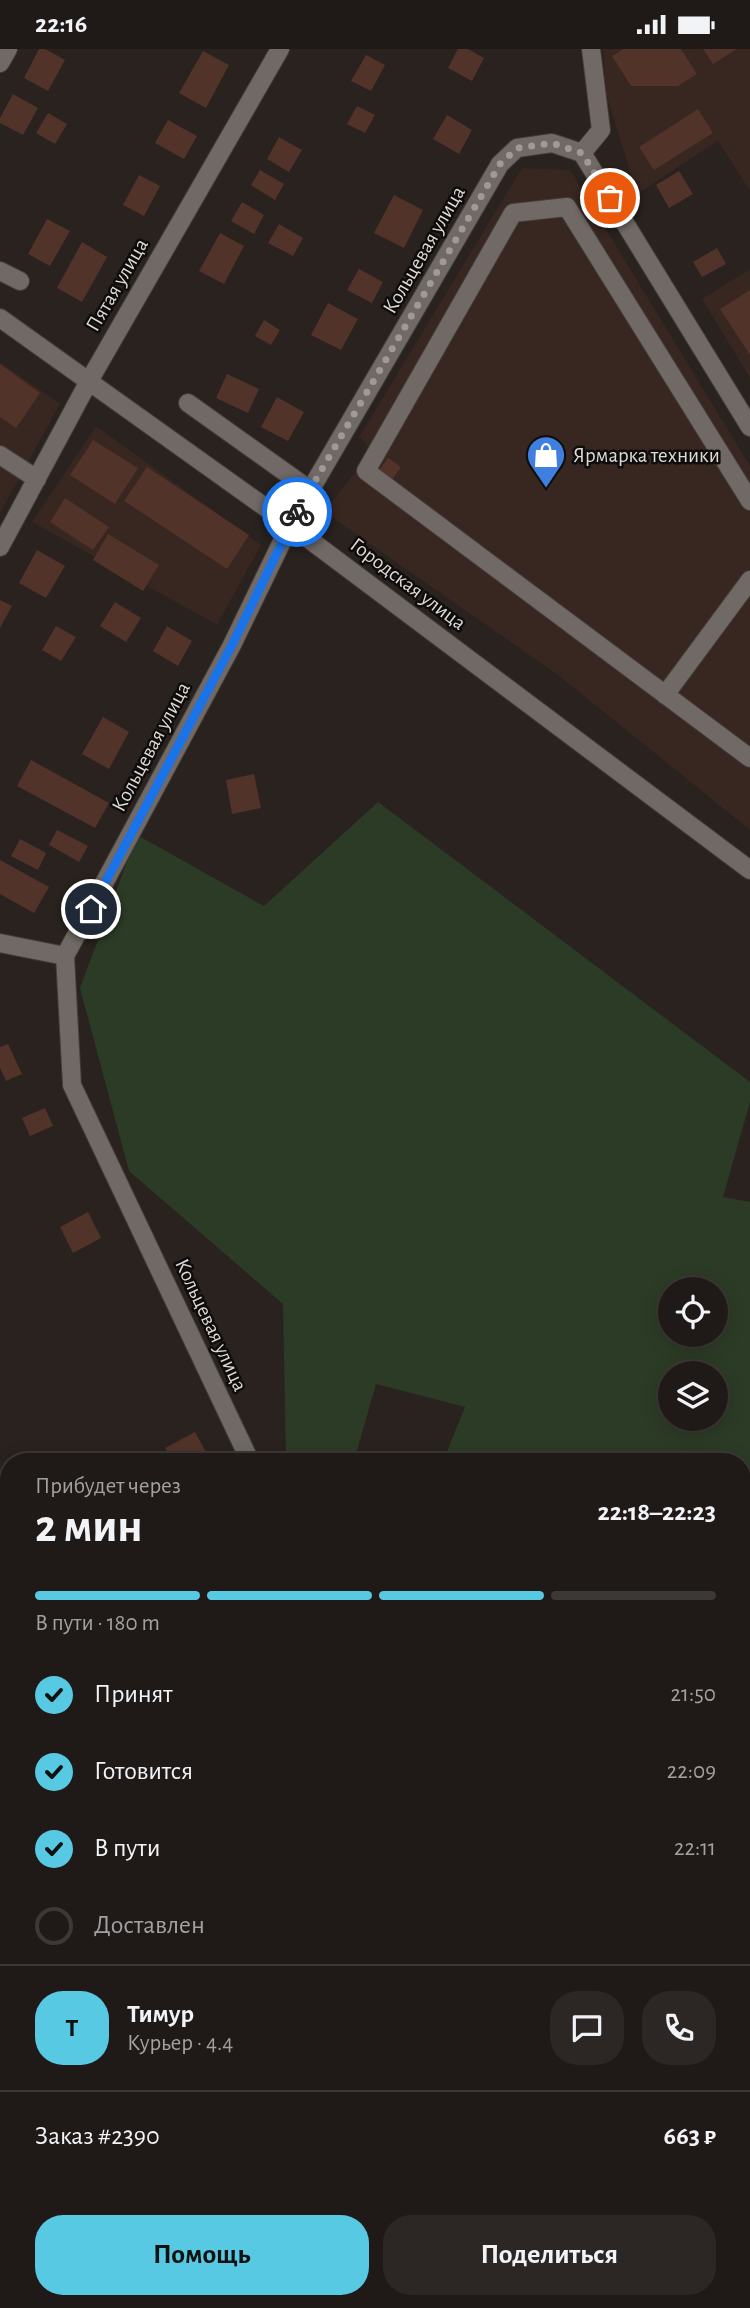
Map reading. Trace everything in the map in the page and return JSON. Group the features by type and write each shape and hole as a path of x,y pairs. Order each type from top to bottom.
{"street":[{"path":"0,63 8,49"},
{"name":"Пятая улица","path":"0,547 89,381 280,49"},
{"path":"591,49 601,129 582,153 750,427"},
{"name":"Кольцевая улица","path":"246,1453 72,1085 65,957 232,645 290,524 500,164 517,148 552,143 582,153"},
{"path":"750,501 567,207 513,213 366,471 750,758"},
{"path":"0,271 20,281"},
{"name":"Городская улица","path":"0,318 290,524 750,870"},
{"path":"188,403 310,490"},
{"path":"0,455 37,479"},
{"path":"665,695 750,580"},
{"path":"0,943 65,957"}],"shaded area":[{"path":"603,49 750,49 750,191 718,141 637,194 606,94"},
{"name":"Ярмарка техники","path":"522,168 570,170 750,466 750,830 558,675 324,512 372,450 359,437"},
{"path":"750,269 750,378 702,299"},
{"path":"0,362 60,404 0,513"},
{"path":"96,426 261,545 217,625 32,522"}],"green space":[{"path":"378,802 750,1082 750,1102 723,1197 750,1202 750,1453 446,1453 465,1407 376,1384 356,1453 286,1453 283,1304 129,1171 80,988 137,835 264,906"}],"building":[{"path":"39,49 45,49 65,60 48,91 24,78"},
{"path":"458,49 468,49 484,58 472,81 448,68"},
{"path":"623,49 681,49 697,74 678,86 631,86 612,56"},
{"path":"703,49 737,49 713,64"},
{"path":"203,51 229,65 206,108 179,93"},
{"path":"366,55 385,65 371,91 351,81"},
{"path":"13,94 38,108 23,135 0,123"},
{"path":"357,106 375,115 365,133 347,124"},
{"path":"698,109 713,133 654,170 639,147"},
{"path":"48,113 67,124 55,144 36,133"},
{"path":"447,115 472,130 459,154 433,139"},
{"path":"168,120 197,136 184,159 155,143"},
{"path":"279,137 302,150 289,172 267,159"},
{"path":"260,170 284,184 275,200 251,185"},
{"path":"679,171 693,194 669,208 656,185"},
{"path":"139,175 160,186 144,216 123,205"},
{"path":"394,195 423,210 404,248 374,233"},
{"path":"242,202 264,215 254,234 231,221"},
{"path":"47,219 70,231 50,266 28,254"},
{"path":"279,224 303,238 293,256 268,243"},
{"path":"220,233 244,246 224,284 199,271"},
{"path":"82,242 107,257 82,302 57,288"},
{"path":"717,248 726,264 702,277 693,262"},
{"path":"359,269 383,282 372,303 347,290"},
{"path":"750,290 750,355 720,309"},
{"path":"328,303 358,319 341,350 311,335"},
{"path":"264,320 280,330 271,345 255,336"},
{"path":"0,364 40,393 16,428 0,417"},
{"path":"227,374 259,389 248,413 216,398"},
{"path":"277,397 304,412 288,441 261,427"},
{"path":"93,440 138,468 115,504 70,475"},
{"path":"388,458 401,467 392,480 379,470"},
{"path":"147,467 249,535 227,569 124,501"},
{"path":"65,498 109,527 93,550 50,522"},
{"path":"108,534 159,565 143,591 93,560"},
{"path":"37,550 65,566 46,598 19,583"},
{"path":"0,600 12,606 0,628"},
{"path":"115,602 141,618 126,642 100,626"},
{"path":"56,626 76,637 61,661 42,650"},
{"path":"167,626 192,641 178,666 153,651"},
{"path":"103,717 129,732 109,769 82,754"},
{"path":"31,760 109,803 95,828 17,786"},
{"path":"254,774 261,808 232,814 226,780"},
{"path":"57,830 88,846 79,862 49,845"},
{"path":"20,839 46,853 38,870 11,856"},
{"path":"0,860 49,887 34,913 0,894"},
{"path":"8,1044 22,1074 6,1081 0,1068 0,1047"},
{"path":"45,1108 53,1126 30,1136 22,1118"},
{"path":"88,1212 101,1238 73,1253 60,1227"},
{"path":"195,1432 207,1453 168,1453 165,1448"}],"way so far":[{"path":"297,512 500,164 517,148 552,143 582,153 610,198"}],"place":[{"name":"Ярмарка техники","path":"546,489"}],"route":[{"path":"91,909 232,645 297,512"}]}
